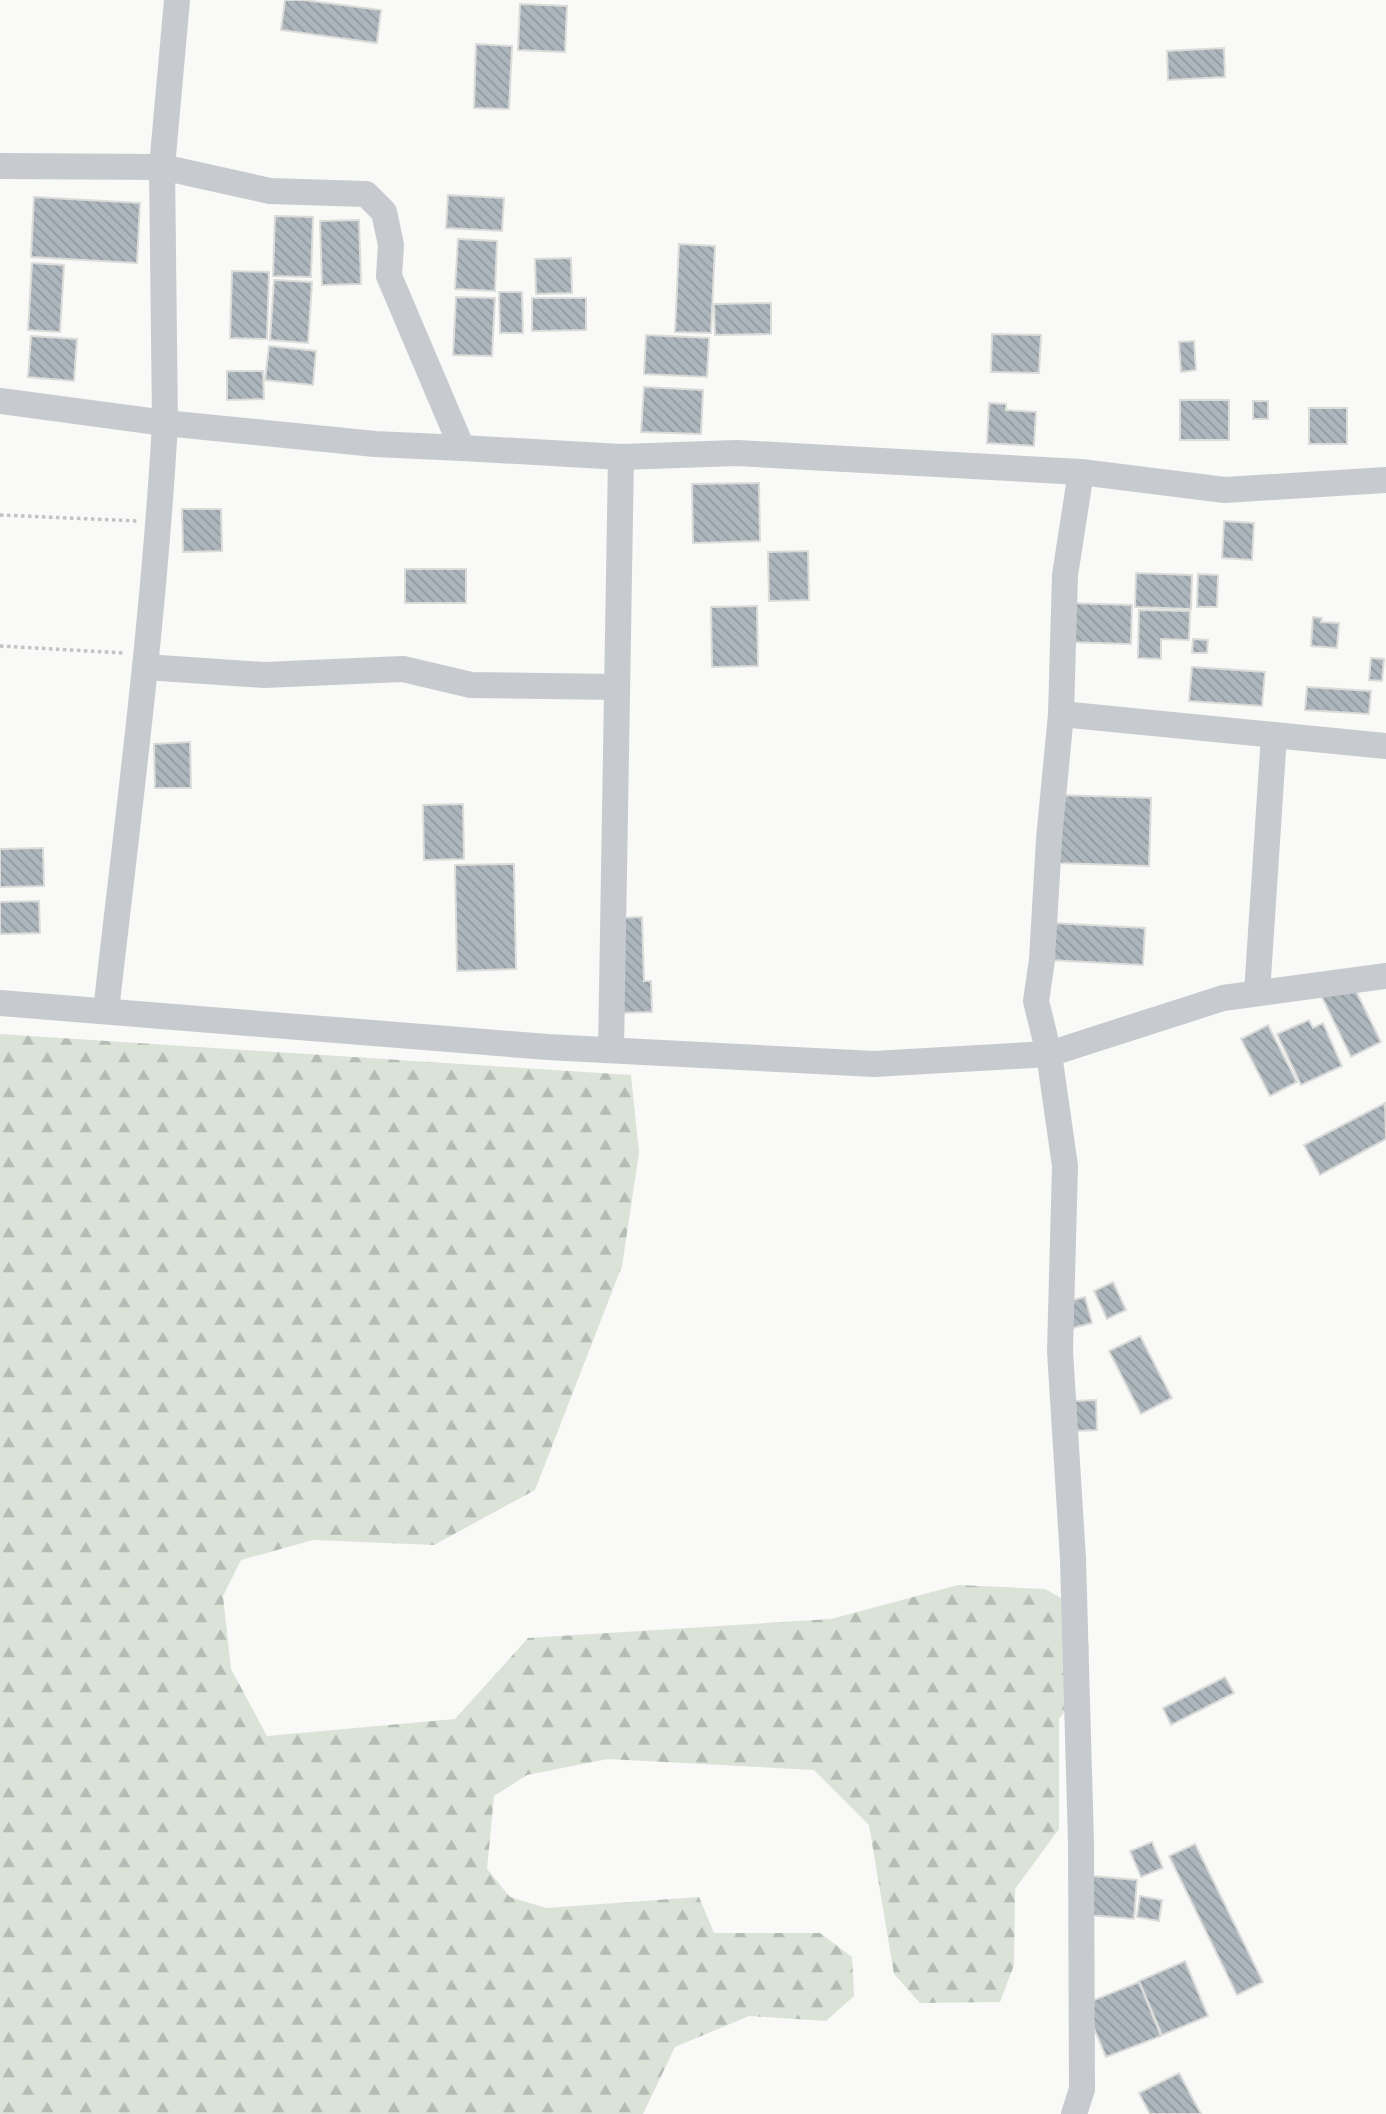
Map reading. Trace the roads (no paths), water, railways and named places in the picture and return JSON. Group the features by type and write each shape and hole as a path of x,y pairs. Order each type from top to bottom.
{"street":[{"path":"106,1012 159,522 165,423 162,167 177,0"},
{"path":"0,166 162,167 270,191 366,194 384,212 391,245 389,276 462,448"},
{"path":"0,401 165,423 375,444 621,457 737,453 1082,472 1225,491 1386,480"},
{"path":"611,1050 621,457"},
{"path":"1074,2114 1082,2089 1081,1843 1073,1559 1060,1351 1065,1166 1049,1054 1036,1001 1042,960 1049,839 1061,714 1065,575 1082,472"},
{"path":"146,661 264,675 403,668 471,685 617,687"},
{"path":"1061,714 1386,746"},
{"path":"1258,993 1274,735"},
{"path":"0,1003 611,1050 874,1064 1049,1054 1223,998 1386,976"}]}
